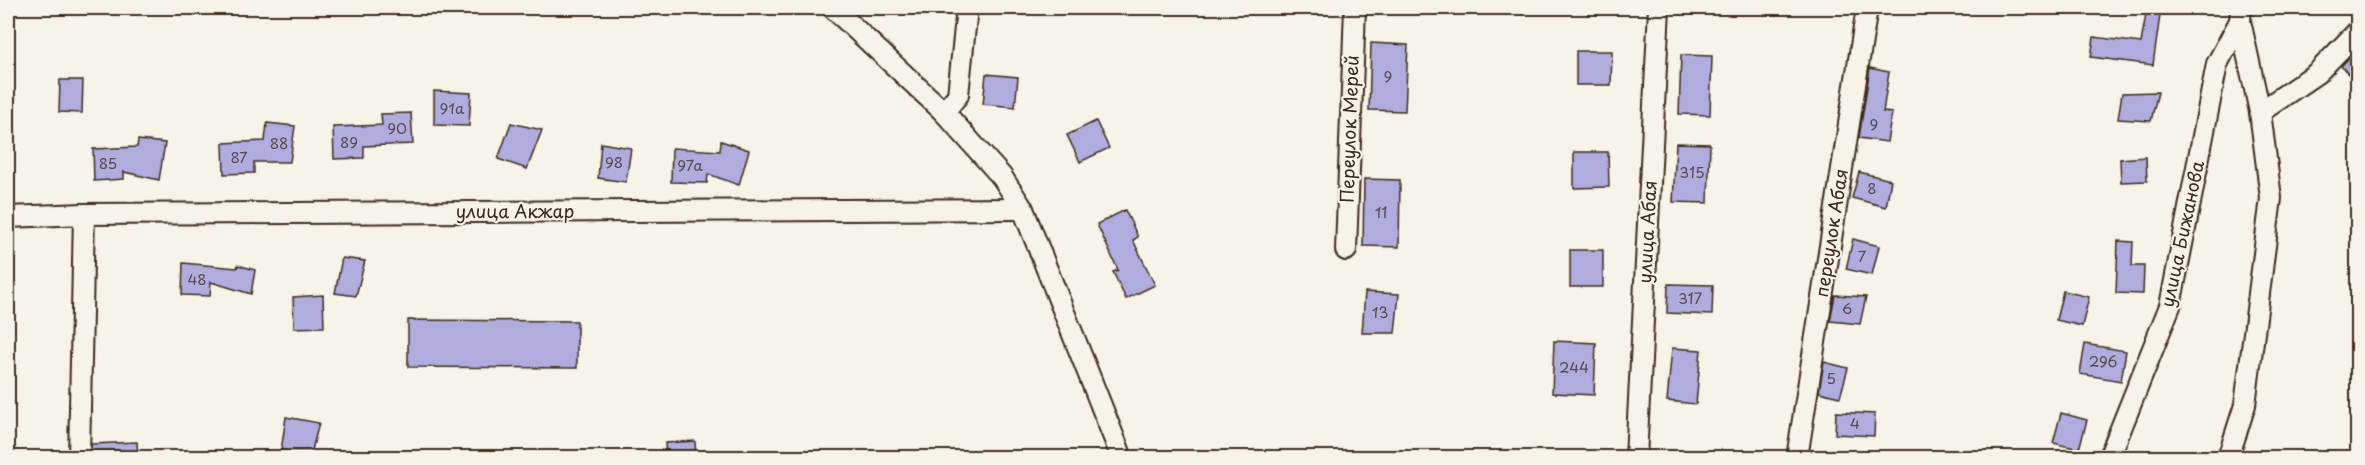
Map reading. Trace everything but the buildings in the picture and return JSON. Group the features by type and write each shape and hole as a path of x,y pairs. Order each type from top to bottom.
{"street":[{"path":"833,8 944,112 1002,177 1023,209 1122,458"},
{"path":"944,112 958,95 967,8"},
{"name":"Переулок Мерей","path":"1346,250 1355,8"},
{"name":"улица Абая","path":"1636,458 1659,8"},
{"name":"переулок Абая","path":"1797,458 1868,8"},
{"path":"2228,458 2245,405 2271,198 2260,112 2241,14"},
{"name":"улица Бижанова","path":"2109,458 2170,306 2217,64 2241,14"},
{"path":"2260,112 2317,74 2358,31"},
{"name":"улица Акжар","path":"8,217 84,214 1023,209"},
{"path":"79,458 84,214"}]}
